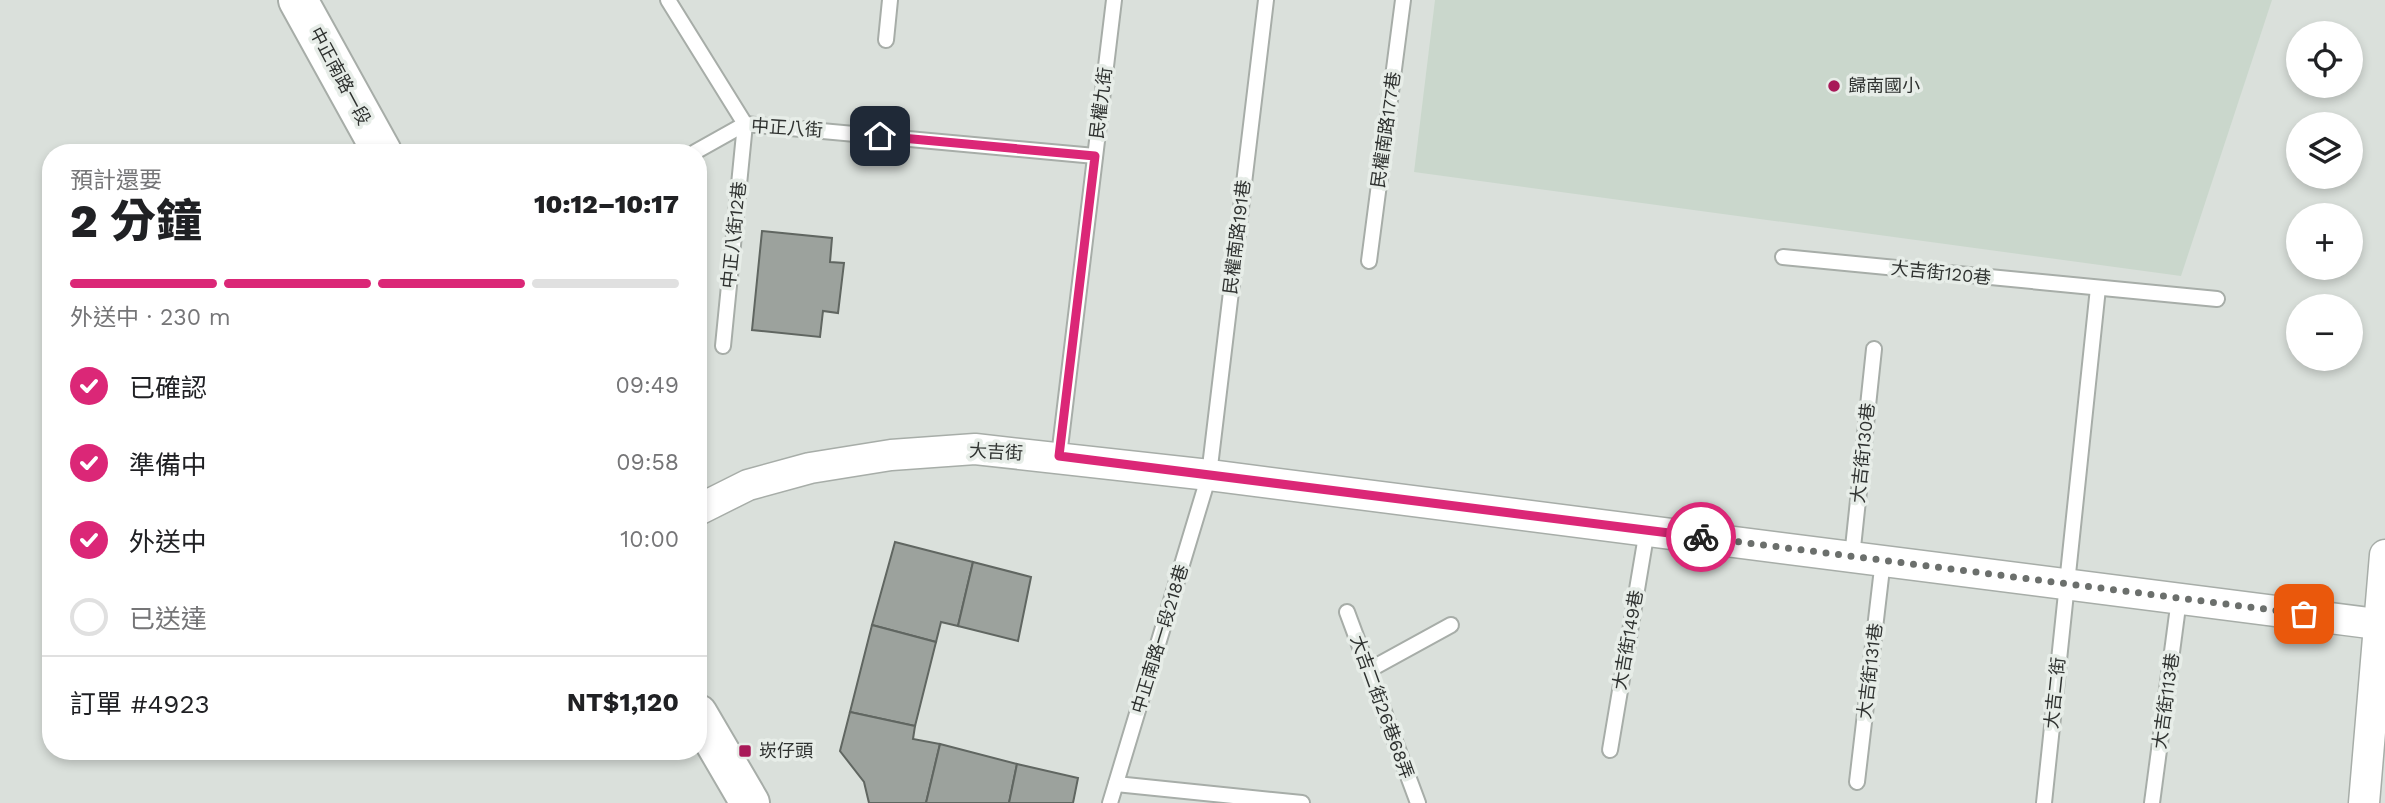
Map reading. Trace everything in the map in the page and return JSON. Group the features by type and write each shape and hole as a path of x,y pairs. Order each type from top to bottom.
{"street":[{"name":"中正南路一段","path":"298,0 378,144"},
{"name":"大吉街","path":"707,506 748,485 810,468 891,455 975,449 1059,456 2382,624"},
{"path":"2364,803 2382,624 2385,555"},
{"path":"707,730 750,803"}],"lane":[{"path":"668,0 745,124"},
{"path":"887,40 890,0"},
{"name":"民權九街","path":"1059,456 1114,0"},
{"name":"民權南路191巷","path":"1209,475 1266,0"},
{"name":"民權南路177巷","path":"1369,261 1404,0"},
{"name":"中正八街","path":"707,145 745,124 1095,156"},
{"name":"中正八街12巷","path":"723,346 745,124"},
{"name":"大吉街120巷","path":"1783,257 2217,299"},
{"path":"2066,584 2098,288"},
{"name":"大吉街130巷","path":"1852,557 1874,349"},
{"name":"中正南路一段218巷","path":"1110,803 1209,475"},
{"name":"大吉街149巷","path":"1610,750 1647,530"},
{"name":"大吉街131巷","path":"1857,782 1884,561"},
{"name":"大吉二街","path":"2044,803 2066,584"},
{"name":"大吉街113巷","path":"2152,803 2179,598"},
{"name":"大吉二街26巷68弄","path":"1347,612 1418,803"},
{"path":"1368,670 1451,625"},
{"path":"1116,784 1302,803"}],"shaded area":[{"name":"歸南國小","path":"1435,0 2272,0 2181,276 1414,172"}],"building":[{"path":"762,231 832,238 830,262 844,263 838,313 823,311 820,337 752,330"},
{"path":"895,542 973,562 958,626 941,622 936,642 872,625"},
{"path":"973,562 1031,577 1018,641 958,626"},
{"path":"872,625 936,642 915,726 850,712"},
{"path":"850,712 915,726 913,739 940,744 926,803 869,803 864,782 840,751"},
{"path":"940,744 1017,764 1009,803 926,803"},
{"path":"1017,764 1078,778 1073,803 1009,803"}],"way so far":[{"path":"1701,537 2304,614"}],"place":[{"name":"歸南國小","path":"1834,86"},
{"name":"崁仔頭","path":"745,751"}],"route":[{"path":"880,136 1095,156 1059,456 1701,537"}]}
